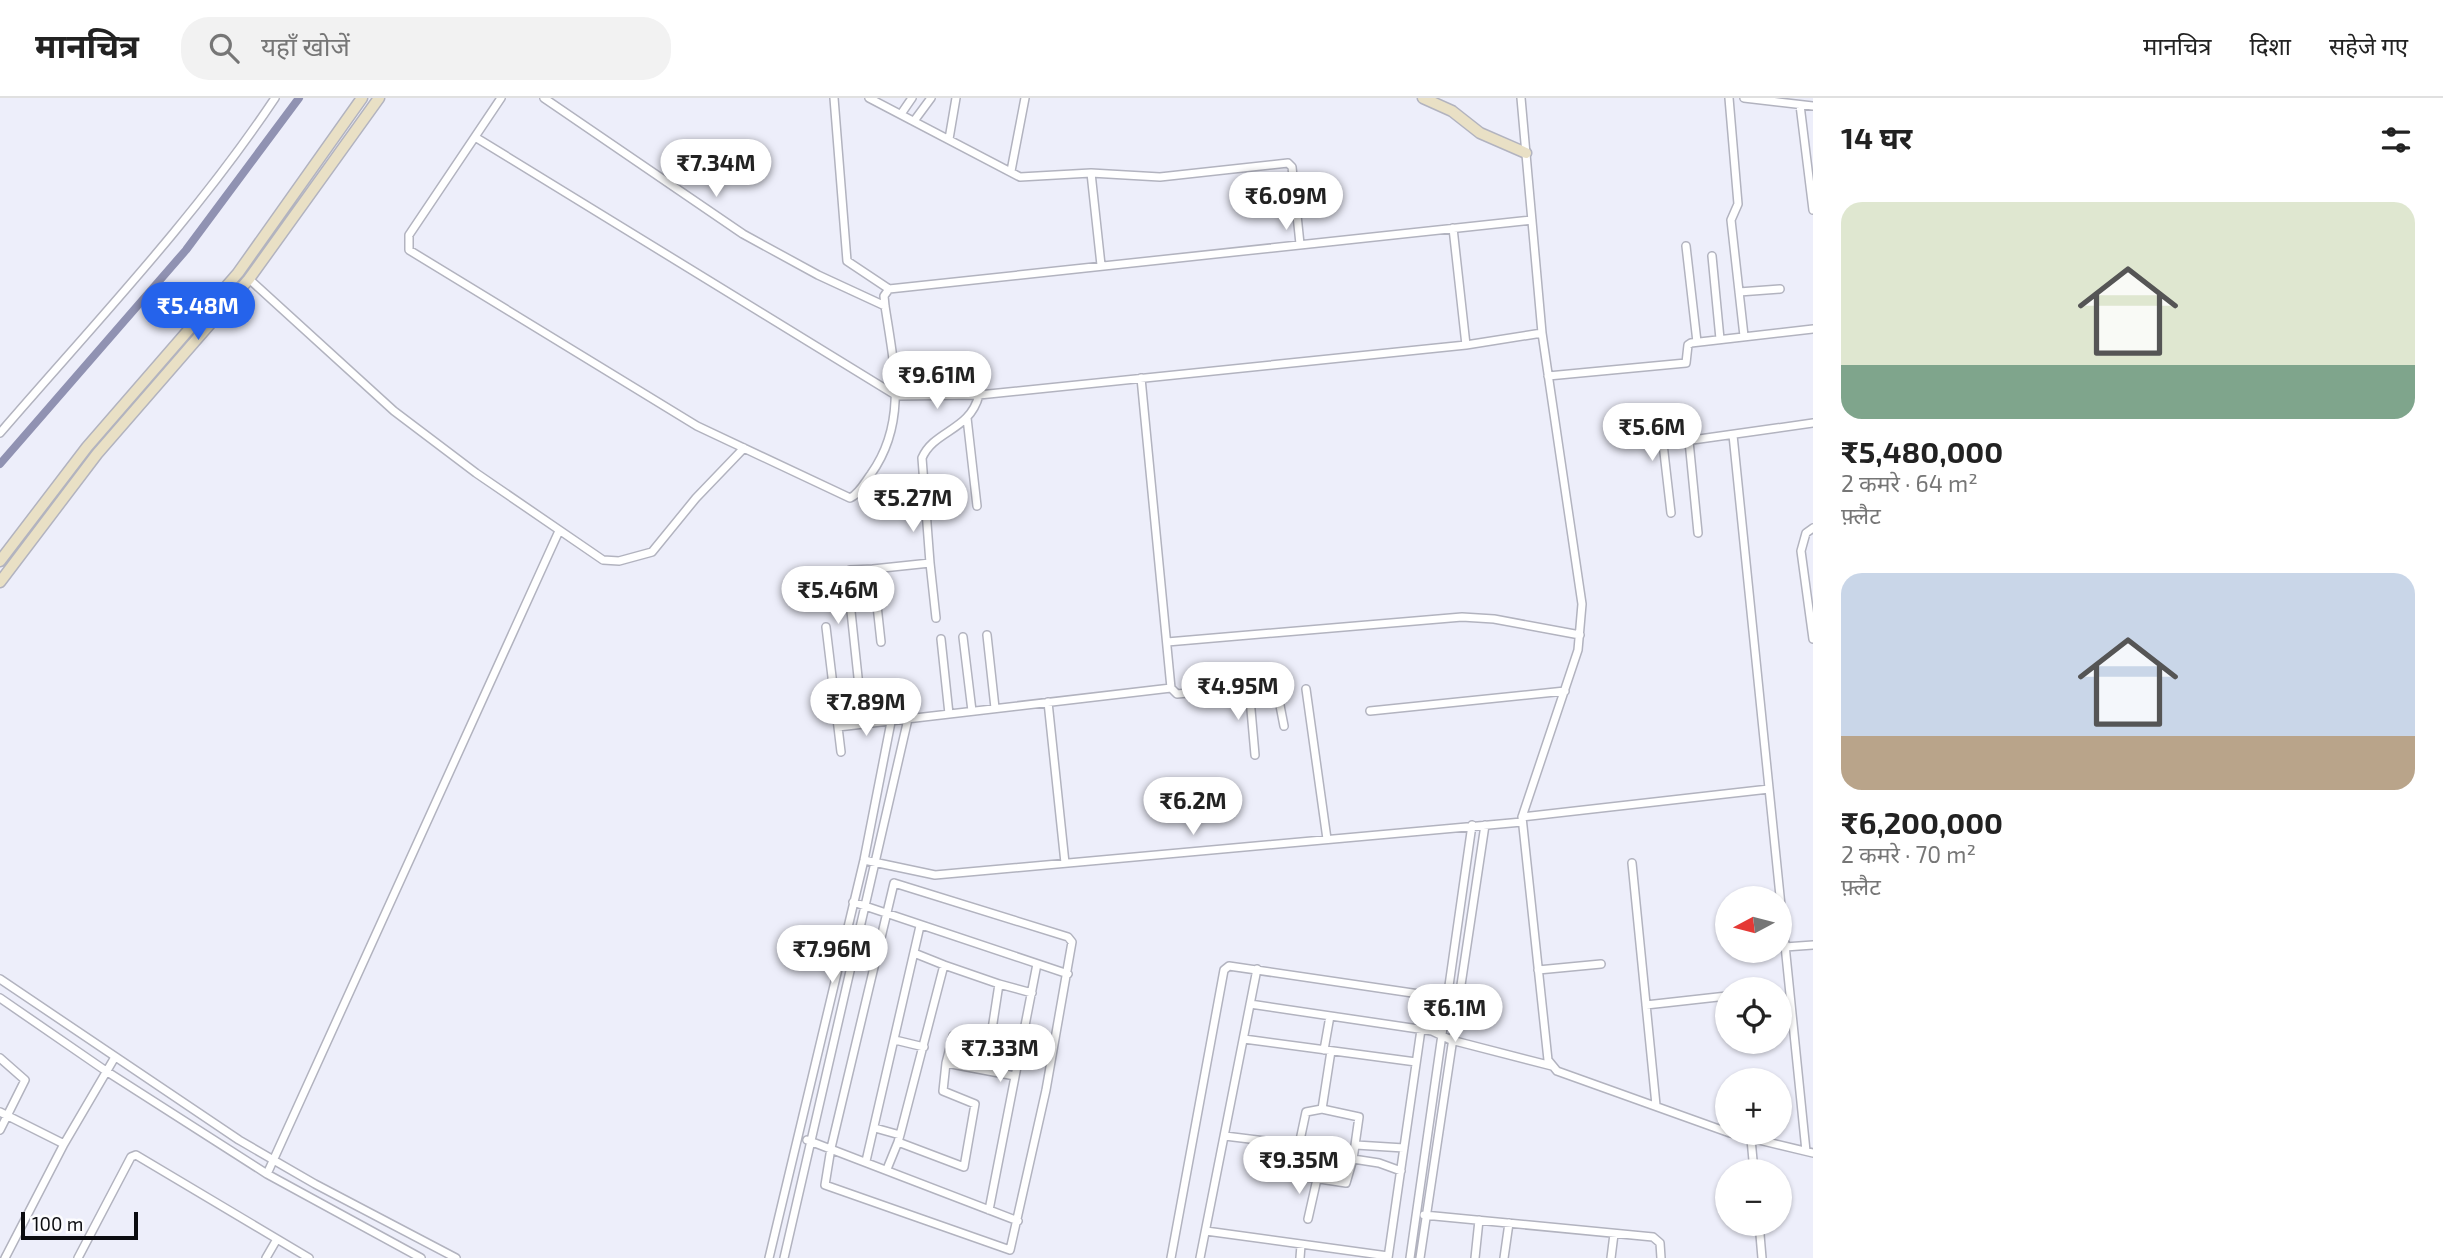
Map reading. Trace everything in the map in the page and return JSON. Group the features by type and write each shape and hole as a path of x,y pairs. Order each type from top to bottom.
{"street":[{"path":"0,433 194,206 243,146 275,98"},
{"path":"0,561 86,447 238,273 362,98"},
{"path":"0,582 97,454 249,279 379,98"},
{"path":"501,98 409,235 409,250 668,409 744,448 853,498 882,458 895,415 897,396 884,296 889,289"},
{"path":"544,98 743,234 817,275 885,306"},
{"path":"834,98 847,261 889,289 1532,220"},
{"path":"869,98 1023,178 1091,173 1160,177 1288,163 1292,167 1300,244"},
{"path":"886,107 894,98"},
{"path":"901,114 912,98"},
{"path":"914,121 931,98"},
{"path":"948,139 956,98"},
{"path":"1011,171 1025,98"},
{"path":"1423,98 1452,111 1480,133 1526,153"},
{"path":"1521,98 1542,333 1582,604 1580,635 1565,691 1522,819 1548,1060 1552,1066"},
{"path":"1729,98 1738,204 1731,220 1744,336"},
{"path":"1744,98 1813,106"},
{"path":"1800,105 1813,210"},
{"path":"475,137 897,396 978,398 1141,378 1466,345 1542,333"},
{"path":"1091,173 1101,265"},
{"path":"1453,228 1466,345"},
{"path":"1686,246 1698,342"},
{"path":"1712,256 1720,339"},
{"path":"249,279 394,411 603,560 619,561 648,555 744,448"},
{"path":"1739,292 1780,289"},
{"path":"1548,376 1686,363 1688,345 1698,342 1813,329"},
{"path":"1141,378 1171,688 1177,694 1278,687 1284,726"},
{"path":"936,618 922,458 928,448 976,409 978,398"},
{"path":"1659,409 1671,513"},
{"path":"967,418 977,506"},
{"path":"1664,444 1813,423"},
{"path":"1732,435 1779,886"},
{"path":"1689,441 1698,533"},
{"path":"1813,528 1806,533 1801,551 1813,639"},
{"path":"267,1174 559,531"},
{"path":"863,724 847,574 850,570 930,563"},
{"path":"873,569 881,642"},
{"path":"1167,642 1462,617 1494,619 1580,635"},
{"path":"826,627 841,752"},
{"path":"987,635 995,708"},
{"path":"963,637 972,711"},
{"path":"941,639 950,713"},
{"path":"1249,687 1255,755"},
{"path":"838,727 1171,688"},
{"path":"1306,689 1327,839"},
{"path":"1370,711 1565,691"},
{"path":"1048,702 1065,863"},
{"path":"785,1258 908,719"},
{"path":"769,1258 864,860 891,722"},
{"path":"864,860 935,875 1485,825 1769,789"},
{"path":"1410,1258 1472,825"},
{"path":"1420,1258 1485,825"},
{"path":"1632,863 1656,1105"},
{"path":"896,883 1068,937 1072,942 1068,974 1013,1247 1009,1251 827,1187 831,1148 892,884 896,883"},
{"path":"853,902 1068,974"},
{"path":"866,1161 920,926"},
{"path":"1792,947 1813,946"},
{"path":"914,953 1032,993"},
{"path":"989,1210 1037,964"},
{"path":"1538,970 1601,964"},
{"path":"887,1169 899,1138 944,965"},
{"path":"1171,1258 1224,970 1230,966 1257,969 1426,995 1388,1257 1206,1231"},
{"path":"1200,1258 1257,969"},
{"path":"0,979 274,1159 456,1258"},
{"path":"875,1128 964,1167 975,1104 943,1091 946,1063 953,1035 980,1039 991,1036 999,984"},
{"path":"1646,1005 1715,997"},
{"path":"0,998 106,1071 267,1174 421,1258"},
{"path":"1250,1004 1421,1029 1451,1040 1552,1066 1565,1074 1715,1126"},
{"path":"1778,1145 1810,1152 1792,1013"},
{"path":"1322,1109 1330,1016"},
{"path":"1244,1039 1416,1062"},
{"path":"895,1040 924,1047"},
{"path":"5,1258 64,1144 115,1057"},
{"path":"0,1058 25,1078 4,1113 0,1130"},
{"path":"946,1063 1015,1076"},
{"path":"1322,1109 1357,1115 1360,1120 1346,1183 1299,1175 1299,1145 1306,1112 1322,1109"},
{"path":"4,1113 64,1144"},
{"path":"799,1136 1018,1221"},
{"path":"1225,1136 1299,1145"},
{"path":"1356,1145 1404,1148"},
{"path":"78,1258 134,1155 309,1258"},
{"path":"1353,1159 1379,1163 1401,1171"},
{"path":"1308,1219 1317,1179"},
{"path":"1416,1214 1658,1239 1661,1258"},
{"path":"1475,1258 1479,1220"},
{"path":"1504,1258 1509,1223"},
{"path":"1611,1258 1614,1234"},
{"path":"1760,1236 1762,1258"},
{"path":"266,1258 277,1238"},
{"path":"1300,1258 1301,1245"},
{"path":"290,1258 294,1249"}],"waterway":[{"path":"0,464 186,250 299,98"}]}
